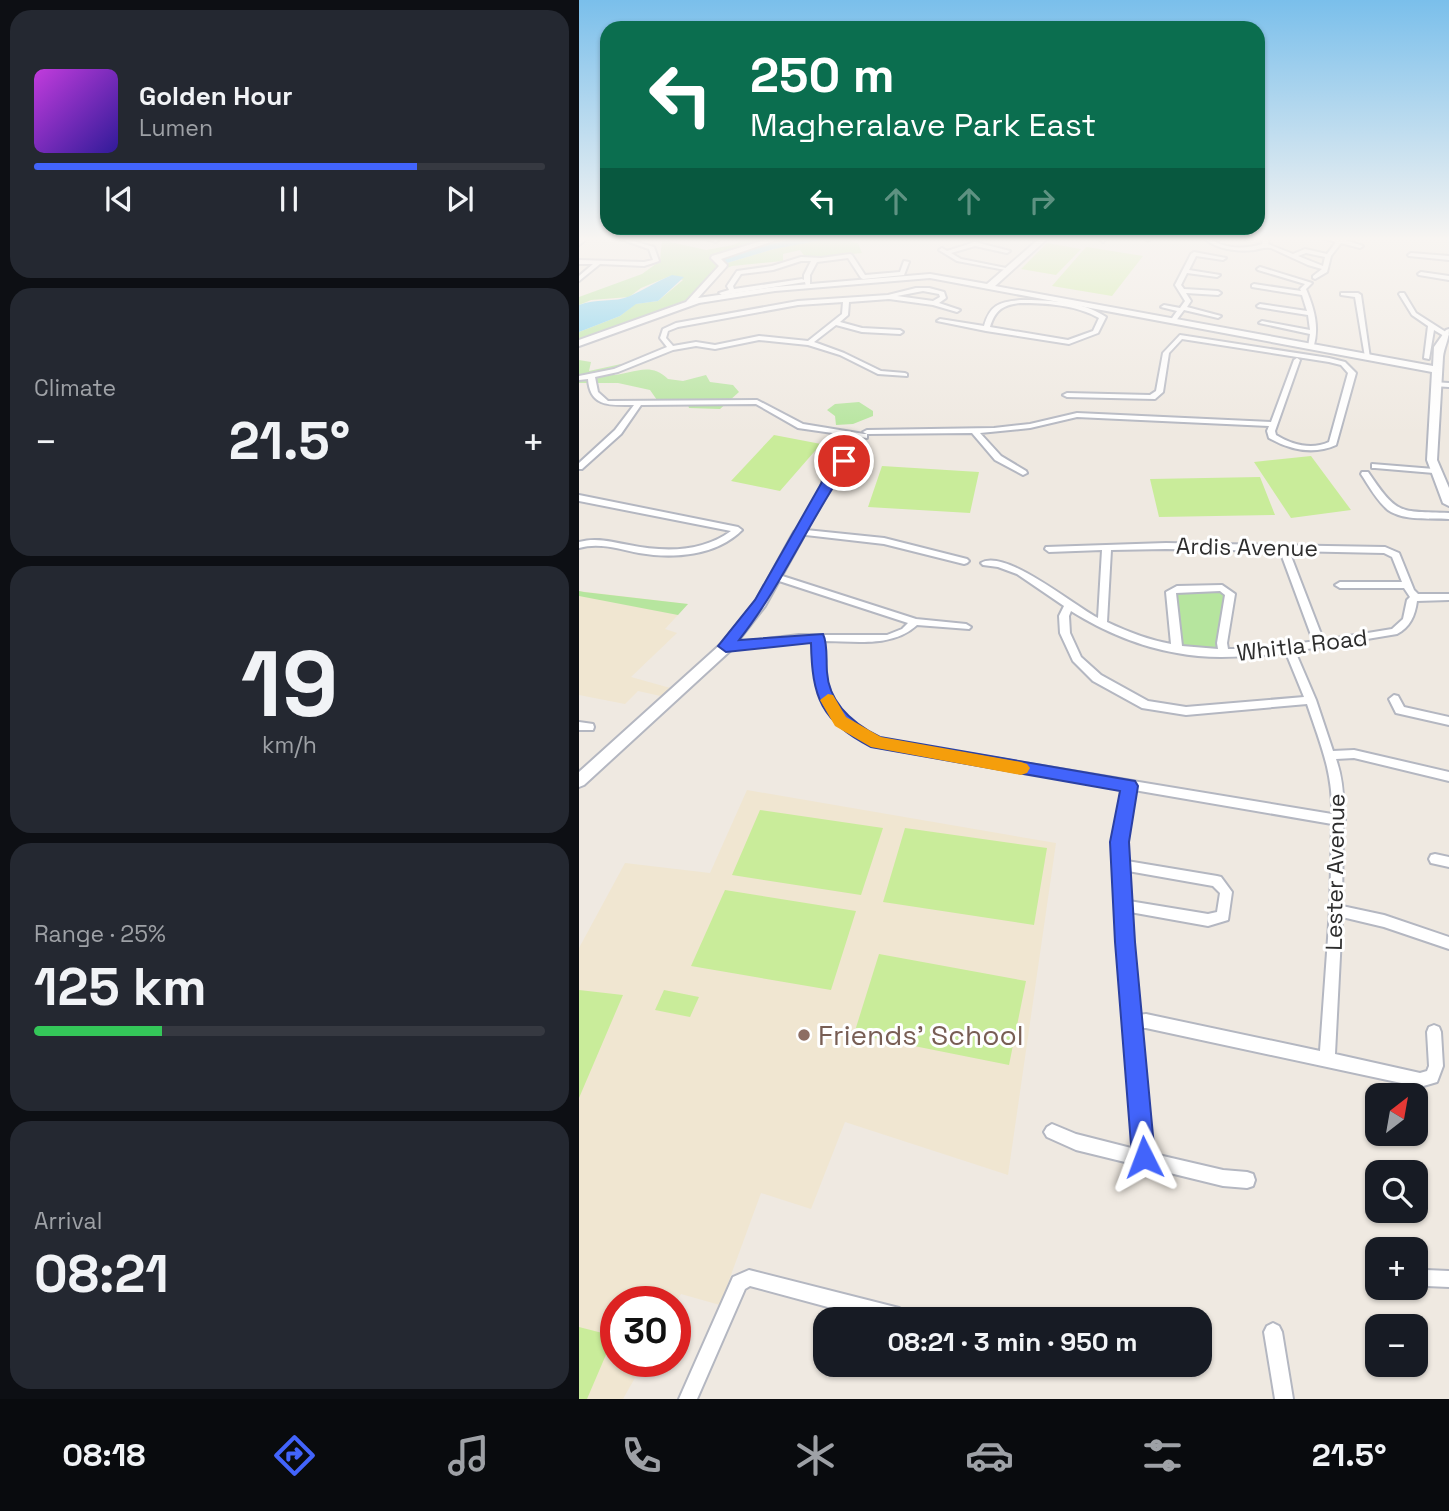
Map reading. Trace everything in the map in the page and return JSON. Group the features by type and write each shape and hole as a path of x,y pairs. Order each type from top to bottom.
{"street":[{"path":"579,343 687,303"},
{"path":"671,348 662,338 665,330 676,325 796,303"},
{"path":"809,344 845,315 846,303"},
{"path":"935,303 958,310"},
{"path":"986,329 989,315 1005,303"},
{"path":"939,321 1069,342 1096,332 1103,317 1090,310 1036,303"},
{"path":"1074,303 1437,370"},
{"path":"1173,321 1187,303"},
{"path":"1308,303 1313,333 1311,347"},
{"path":"1359,303 1368,357"},
{"path":"1408,303 1414,314 1446,337 1437,370 1432,453 1434,471 1449,503"},
{"path":"1260,306 1311,313"},
{"path":"1164,307 1218,316"},
{"path":"837,323 862,330 900,332"},
{"path":"1262,323 1313,333"},
{"path":"1427,358 1431,327"},
{"path":"1067,395 1152,397 1159,392 1166,354 1180,337 1325,359 1350,368 1353,373 1333,443 1324,449 1282,443 1272,436 1297,360"},
{"path":"579,378 616,371 671,348 696,344 715,347 759,338 809,344 841,354 880,373 905,375"},
{"path":"1286,352 1297,360 1325,359"},
{"path":"591,376 591,389 606,403 757,402 801,426 865,434 975,431 1030,426 1077,415 1274,424"},
{"path":"1436,384 1449,385"},
{"path":"579,467 618,432 638,404"},
{"path":"975,431 998,458 1022,473"},
{"path":"579,781 726,646 753,613 825,492 837,483 844,472 844,461"},
{"path":"1375,466 1434,471"},
{"path":"1365,474 1385,504 1397,513 1449,516"},
{"path":"579,498 738,530 726,538 678,553 643,551 592,542 579,545"},
{"path":"800,533 883,541 964,561"},
{"path":"1102,624 1107,547"},
{"name":"Ardis Avenue","path":"1049,549 1107,547 1385,550 1396,555 1407,585 1416,597"},
{"path":"1283,548 1316,635 1322,643"},
{"name":"Whitla Road","path":"986,563 1003,564 1033,579 1069,606 1102,624 1153,645 1224,654 1289,649 1394,632 1404,628 1411,612 1412,600 1416,597"},
{"path":"776,577 915,622 966,627"},
{"path":"1340,585 1407,585"},
{"path":"1177,650 1171,592 1177,589 1222,588 1231,594 1222,643 1224,654"},
{"path":"1416,597 1449,597"},
{"path":"1069,606 1064,616 1065,634 1077,659 1097,678 1146,705 1186,711 1312,701"},
{"path":"726,646 818,637 888,638 905,631 915,622"},
{"path":"818,637 820,679 825,695 840,721 864,738 896,747 1339,820"},
{"name":"Lester Avenue","path":"1289,649 1312,701 1330,755 1338,792 1336,909 1327,1061"},
{"path":"1394,699 1400,710 1407,713 1449,721"},
{"path":"1330,755 1354,754 1449,777"},
{"path":"1129,786 1120,842 1122,905 1144,1157"},
{"path":"1435,859 1449,862"},
{"path":"1121,865 1217,881 1226,892 1224,916 1208,920 1122,905"},
{"path":"1336,909 1384,920 1449,943"},
{"path":"1132,1022 1146,1021 1420,1080 1432,1077 1436,1066 1434,1032"},
{"path":"1051,1132 1076,1142 1223,1178 1247,1180"},
{"path":"687,1399 739,1283 749,1278 861,1307"},
{"path":"1428,1278 1449,1279"},
{"path":"1273,1332 1284,1399"}],"shaded area":[{"path":"579,591 688,604 665,629 677,633 631,677 674,689 665,697 638,691 625,704 579,695"},
{"name":"Friends' School","path":"747,790 1056,843 1008,1175 845,1122 811,1209 761,1193 720,1305 691,1297 691,1286 600,1286 600,1377 635,1377 623,1399 579,1399 579,948 625,863 710,873"}],"green space":[{"path":"677,303 579,340 579,332 620,316 635,304"},
{"path":"579,360 591,362 589,371 621,364 610,375 647,369 661,373 668,379 683,381 706,375 710,382 733,385 739,392 720,409 689,408 687,401 657,400 650,390 618,383 579,383"},
{"path":"859,402 873,411 873,416 853,424 836,425 835,416 827,410 835,404"},
{"path":"774,435 821,444 780,491 731,481"},
{"path":"1311,456 1351,510 1291,518 1254,462"},
{"path":"882,466 979,472 970,513 868,507"},
{"path":"1260,477 1275,515 1159,517 1150,479"},
{"path":"1220,590 1227,593 1220,645 1211,650 1182,647 1173,595 1180,591"},
{"path":"579,591 688,604 678,615 579,596"},
{"path":"760,810 883,828 861,895 732,875"},
{"path":"905,828 1047,848 1034,925 883,902"},
{"path":"725,890 856,911 831,990 691,966"},
{"path":"879,954 1026,981 1009,1065 854,1034"},
{"path":"579,990 623,995 579,1098"},
{"path":"664,990 699,997 690,1017 655,1010"},
{"path":"579,1327 600,1332 600,1369 587,1399 579,1399"}],"water":[{"path":"641,303 620,316 579,332 579,305"}],"slow traffic":[{"path":"828,700 840,721 864,738 877,743 1021,768"}],"place":[{"name":"Friends' School","path":"804,1035"}],"route":[{"path":"844,461 829,482 761,603 726,646 818,637 820,679 833,711 840,721 852,730 877,743 1129,786 1120,842 1122,905 1144,1157"}]}
